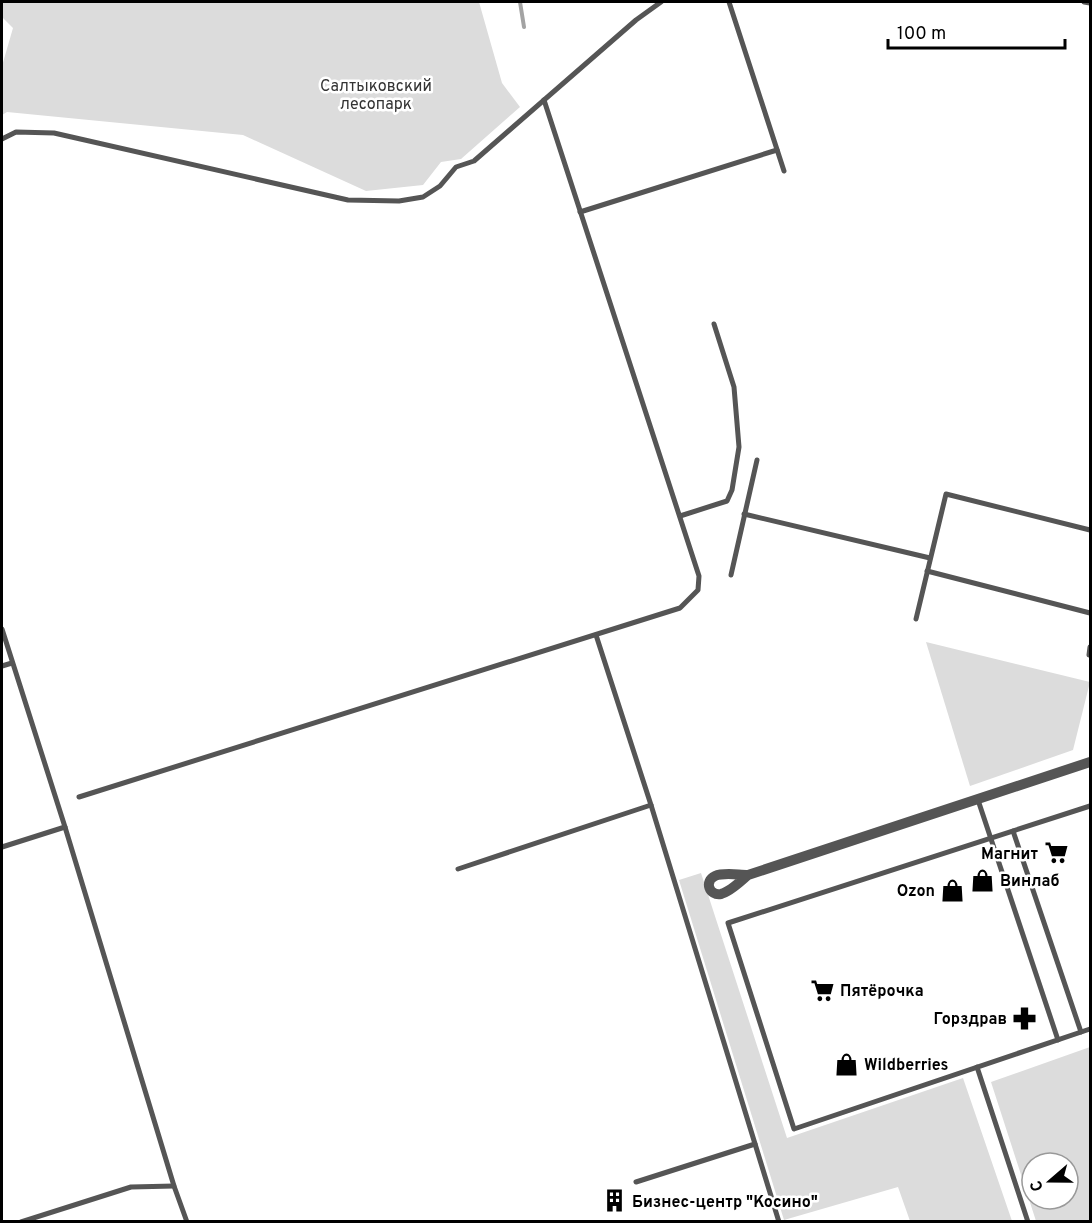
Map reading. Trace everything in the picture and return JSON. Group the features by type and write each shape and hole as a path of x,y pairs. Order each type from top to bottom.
{"street":[{"path":"748,875 1090,762"}],"lane":[{"path":"2,139 16,132 54,133 348,200 399,201 423,198 440,186 456,167 474,161 636,20 661,2"},
{"path":"729,2 784,171"},
{"path":"1084,2 1090,3"},
{"path":"80,797 680,608 698,590 699,576 544,100"},
{"path":"580,212 777,150"},
{"path":"680,516 727,501 732,490 739,447 734,387 714,324"},
{"path":"731,575 757,460"},
{"path":"916,619 946,494 1090,530"},
{"path":"744,513 930,558"},
{"path":"927,571 1090,613"},
{"path":"2,629 174,1186 187,1221"},
{"path":"596,635 651,805 779,1221"},
{"path":"1089,654 1090,647"},
{"path":"2,666 12,663"},
{"path":"978,799 1058,1040"},
{"path":"458,869 651,805"},
{"path":"1090,806 728,922 794,1129 1090,1029"},
{"path":"2,847 65,827"},
{"path":"1013,831 1081,1032"},
{"path":"977,1067 1028,1221"},
{"path":"636,1182 755,1144"},
{"path":"21,1221 131,1187 174,1186"}],"green space":[{"name":"Салтыковский лесопарк","path":"2,2 479,2 502,83 520,107 461,159 441,162 423,185 366,191 243,135 7,112 2,115 2,66 13,28 2,17"},
{"path":"926,642 1090,682 1073,750 970,786"},
{"path":"701,873 787,1138 963,1078 1012,1221 910,1221 898,1187 784,1220 679,880"},
{"path":"1090,1047 1090,1221 1036,1221 1033,1211 1080,1211 1080,1151 1020,1151 1020,1172 991,1082"}],"waterway":[{"path":"520,2 524,27"}],"place":[{"name":"Магнит","path":"1056,853"},
{"name":"Винлаб","path":"982,880"},
{"name":"Ozon","path":"953,890"},
{"name":"Пятёрочка","path":"822,990"},
{"name":"Горздрав","path":"1025,1018"},
{"name":"Wildberries","path":"846,1064"},
{"name":"Бизнес-центр \"Косино\"","path":"614,1201"}]}
